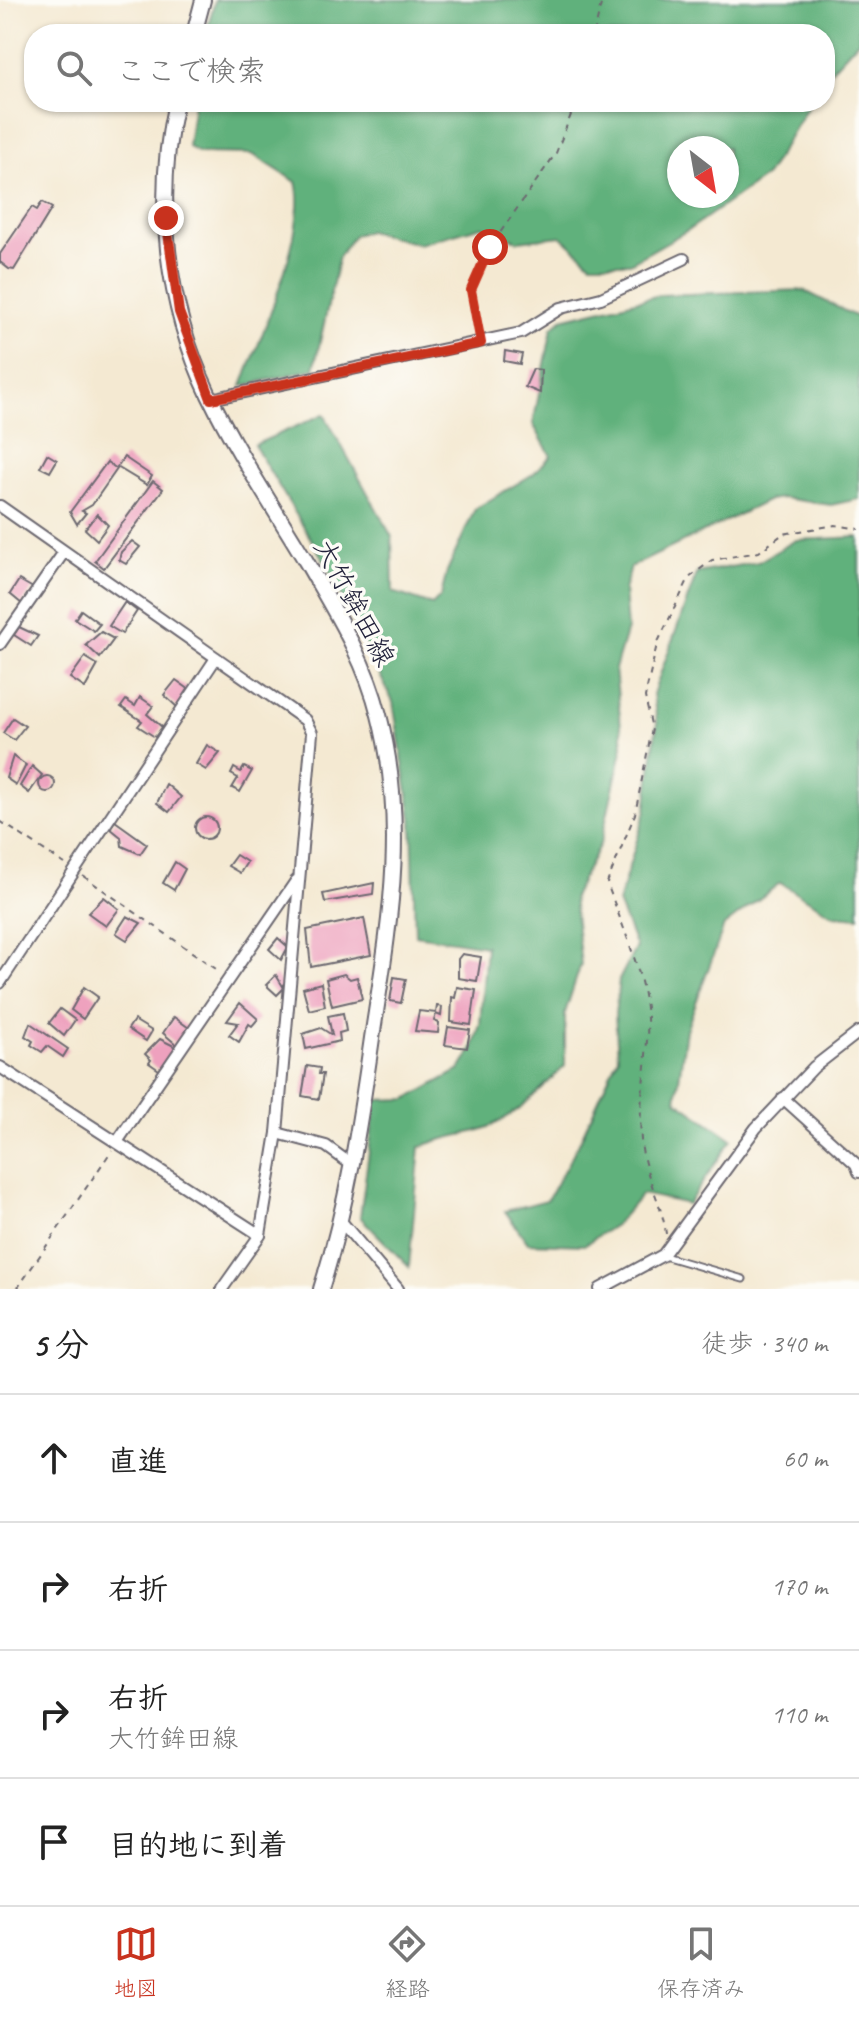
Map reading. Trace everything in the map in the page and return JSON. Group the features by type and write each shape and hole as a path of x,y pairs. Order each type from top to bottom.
{"main road":[{"path":"197,24 203,0"},
{"name":"大竹鉾田線","path":"174,112 166,168 168,247 179,312 211,399 351,638 379,714 388,754 397,832 395,871 352,1165 321,1289"}],"street":[{"path":"211,399 521,333 561,308 601,298 684,259"},
{"path":"0,506 305,720 312,733 277,1133 260,1235 222,1289"},
{"path":"0,644 64,552"},
{"path":"0,983 216,658"},
{"path":"117,1142 297,880"},
{"path":"600,1289 665,1251 756,1128 814,1067 859,1032"},
{"path":"0,1067 260,1235"},
{"path":"783,1098 856,1164 859,1172"},
{"path":"277,1133 326,1146 352,1165"},
{"path":"340,1220 398,1289"}],"lane":[{"path":"665,1251 743,1279"}],"path":[{"path":"596,24 602,0"},
{"path":"481,343 471,290 490,247 556,153 572,112"},
{"path":"665,1251 662,1207 647,1170 641,1141 647,1017 630,949 607,883 635,814 652,729 645,697 657,644 689,578 712,560 759,552 783,534 835,525 859,529"},
{"path":"0,821 230,978"},
{"path":"17,1289 117,1142"}],"green space":[{"path":"215,0 859,0 859,40 835,66 835,24 209,24"},
{"path":"193,112 804,112 766,176 739,195 739,136 667,136 667,208 720,208 630,263 591,263 561,236 518,241 482,226 419,244 368,231 354,235 339,256 314,369 242,386 281,284 296,227 298,203 296,182 252,154 199,153 188,146"},
{"path":"803,290 859,318 859,499 831,505 782,498 769,500 631,567 624,590 627,629 615,669 623,746 601,842 573,897 581,964 565,1013 565,1066 504,1119 480,1130 420,1147 409,1267 360,1217 376,1100 407,1099 460,1070 473,1048 480,1024 486,946 415,935 412,818 393,702 326,564 254,445 324,414 392,537 393,592 432,605 441,596 447,571 475,509 533,474 551,456 533,424 552,328 562,319 660,295"},
{"path":"859,537 859,917 834,915 780,883 724,926 686,1030 676,1100 732,1139 688,1204 642,1194 616,1224 584,1245 528,1243 505,1211 547,1200 578,1145 618,1057 615,1014 619,980 636,947 618,903 646,810 657,722 653,694 697,573 758,562 796,540"}],"building":[{"path":"42,202 52,208 14,270 9,269 0,262 0,254 32,207 37,210"},
{"path":"505,351 522,354 520,364 504,361"},
{"path":"533,369 541,370 540,393 525,387"},
{"path":"47,454 57,460 50,472 40,467"},
{"path":"124,457 152,476 147,485 117,467"},
{"path":"107,462 117,469 92,505 82,511 86,513 77,524 70,512"},
{"path":"153,481 163,489 104,568 95,561"},
{"path":"97,514 108,525 97,540 85,529"},
{"path":"132,541 140,547 126,564 119,560 121,552"},
{"path":"19,580 33,588 22,604 10,594"},
{"path":"125,602 137,611 122,634 109,626"},
{"path":"81,610 100,624 94,631 75,619"},
{"path":"19,627 38,636 31,646 14,635"},
{"path":"101,632 114,639 100,658 86,645"},
{"path":"85,657 98,665 85,688 70,678"},
{"path":"176,680 190,690 178,708 164,695"},
{"path":"140,697 153,706 147,714 162,727 155,737 138,726 142,721 121,707 126,700 135,706"},
{"path":"13,718 25,726 14,740 3,733"},
{"path":"207,745 220,753 206,770 196,764"},
{"path":"13,756 26,765 16,785 6,778"},
{"path":"32,766 42,775 29,793 20,786"},
{"path":"244,767 252,771 240,792 232,788 238,778 231,774 234,768 241,772"},
{"path":"47,776 55,784 47,792 39,784"},
{"path":"166,784 181,797 169,812 157,803"},
{"path":"206,817 214,820 217,828 214,836 206,839 198,836 195,828 198,820"},
{"path":"115,821 147,844 140,854 122,846 121,837 110,828"},
{"path":"236,855 247,862 240,873 228,866"},
{"path":"175,862 185,869 174,890 163,883"},
{"path":"374,883 373,894 325,902 323,894"},
{"path":"104,897 119,909 106,926 88,913"},
{"path":"127,916 141,923 127,940 116,933"},
{"path":"364,918 371,955 311,967 307,930"},
{"path":"278,938 288,947 281,960 269,949"},
{"path":"462,954 481,957 477,981 458,978 458,959"},
{"path":"344,974 350,979 357,977 362,999 332,1006 326,979"},
{"path":"276,975 284,988 277,995 266,985"},
{"path":"394,977 406,979 401,1003 390,1001"},
{"path":"321,983 325,1006 309,1010 303,988"},
{"path":"84,987 98,997 83,1019 71,1010"},
{"path":"457,987 476,990 471,1025 451,1022 452,997 455,998"},
{"path":"240,1003 258,1019 252,1026 249,1024 239,1042 229,1035 238,1023 227,1021"},
{"path":"437,1006 442,1007 441,1016 436,1014 434,1021 439,1023 438,1033 415,1031 419,1011 436,1013"},
{"path":"60,1009 75,1020 64,1036 49,1023"},
{"path":"343,1013 346,1031 339,1033 340,1041 306,1049 303,1034 321,1028 332,1035 328,1016"},
{"path":"174,1017 189,1028 177,1045 163,1033"},
{"path":"134,1020 152,1031 146,1041 128,1029"},
{"path":"30,1023 68,1049 63,1057 47,1046 42,1052 31,1045 33,1041 25,1036"},
{"path":"448,1027 470,1030 467,1048 445,1045"},
{"path":"160,1039 178,1048 159,1070 149,1063 151,1060 145,1054"},
{"path":"307,1066 320,1068 319,1074 323,1074 319,1099 302,1096"}],"route":[{"path":"166,218 179,312 211,399 300,383 377,363 481,343 471,290 490,247"}]}
